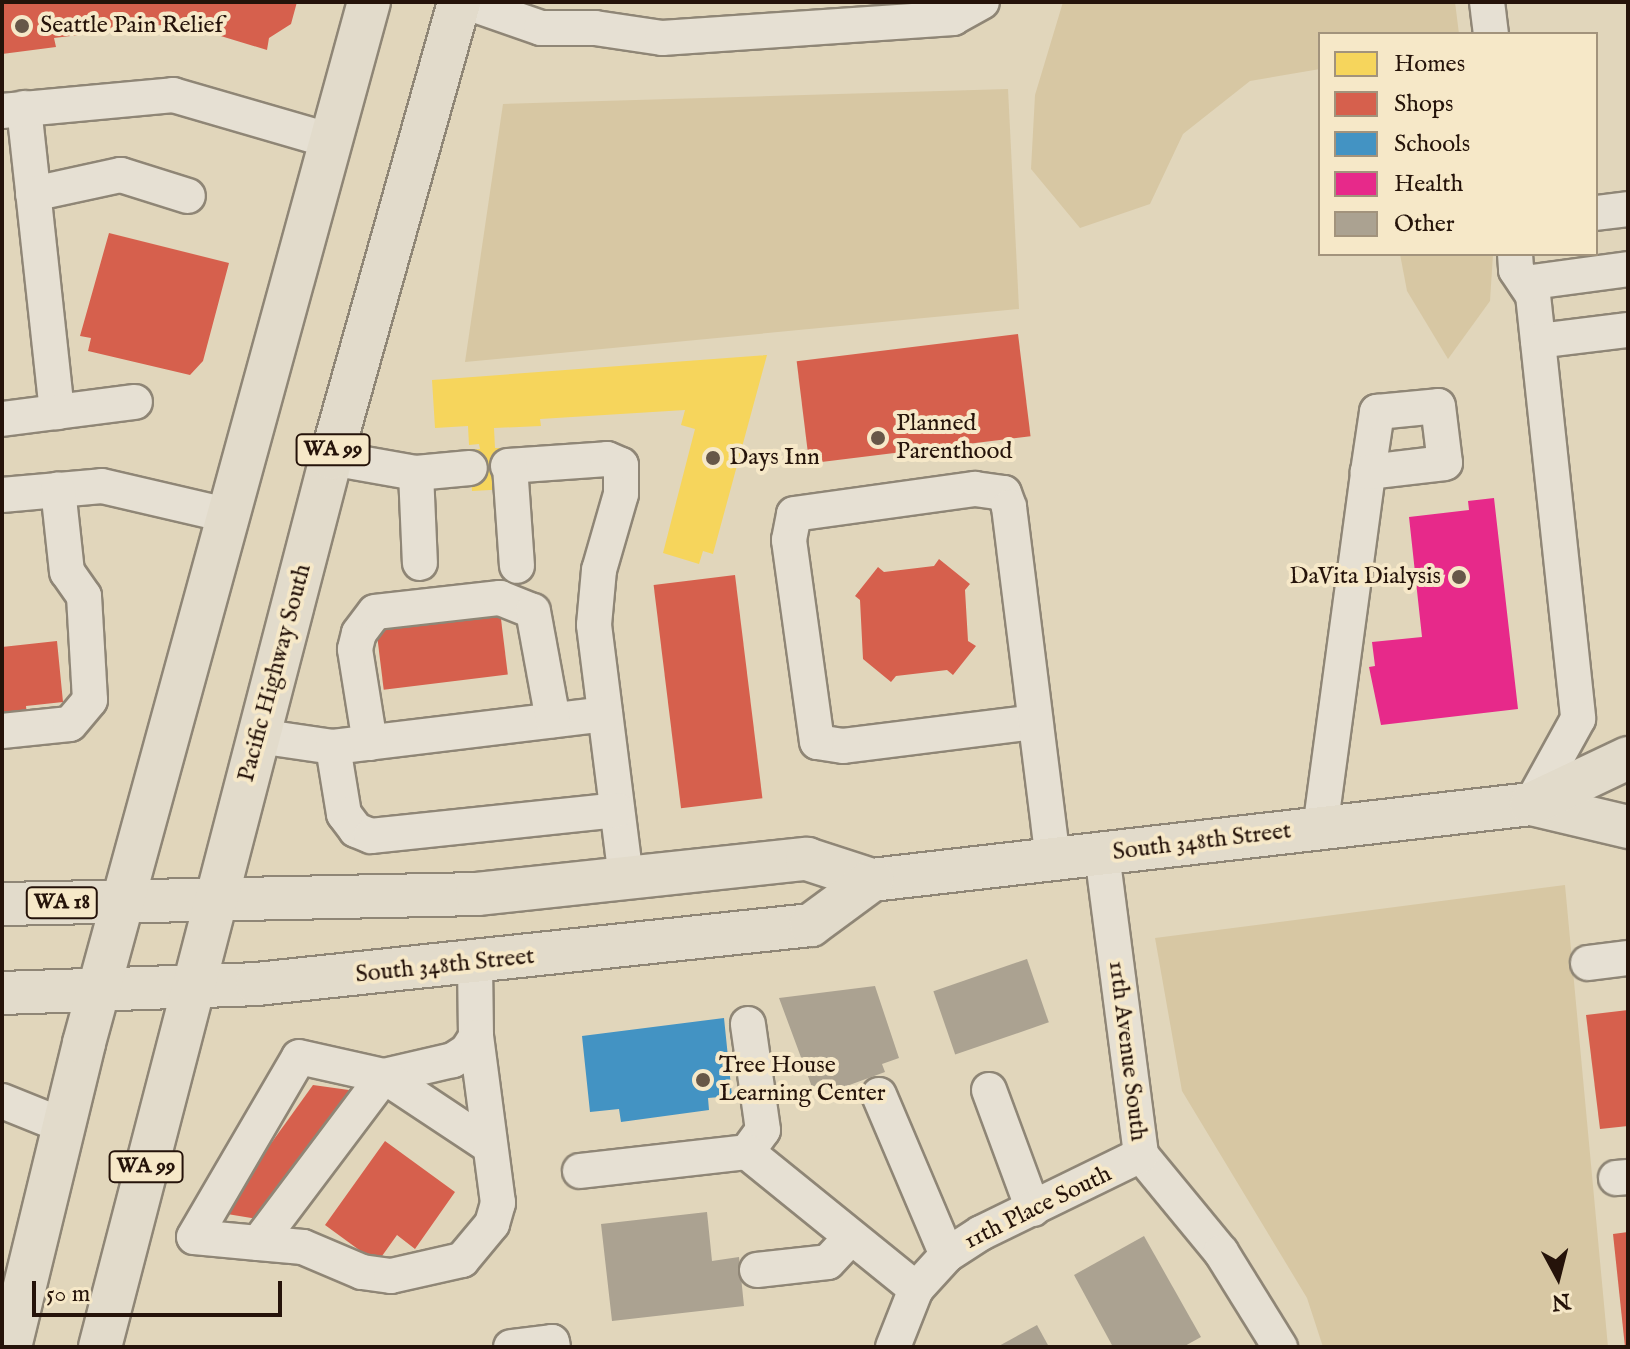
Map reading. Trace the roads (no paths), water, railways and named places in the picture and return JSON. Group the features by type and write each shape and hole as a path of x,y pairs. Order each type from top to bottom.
{"main road":[{"path":"10,1347 13,1295 64,1126 328,140 369,2"},
{"name":"Pacific Highway South","path":"100,1347 331,458 459,2"},
{"name":"South 348th Street","path":"2,904 477,894 807,859 872,880 1531,804 1628,758"},
{"name":"South 348th Street","path":"1531,804 1628,827"},
{"name":"South 348th Street","path":"2,993 192,987 475,964 811,925 872,880"}],"lane":[{"path":"466,2 541,28 595,28 662,38 953,18 982,2"},
{"path":"1487,2 1491,32"},
{"path":"57,412 33,194 13,109 173,95 328,140"},
{"path":"33,194 121,175 188,196"},
{"path":"1598,213 1628,209"},
{"path":"1531,804 1578,719 1533,295 1520,268 1628,269"},
{"path":"1538,341 1628,330"},
{"path":"2,419 135,402"},
{"path":"331,458 416,473 470,468"},
{"path":"517,566 509,466 607,459 621,465 621,494 595,598 605,714 626,879"},
{"path":"1320,829 1368,472"},
{"path":"416,473 420,563"},
{"path":"2,495 102,486 227,515"},
{"path":"2,731 70,724 90,700 84,596 67,572 58,489"},
{"path":"1035,722 843,746 817,742 789,540 794,514 975,489 1002,491 1009,507 1053,859"},
{"path":"370,743 355,649 359,633 375,612 500,598 533,611 553,720"},
{"path":"258,736 333,747 605,714"},
{"path":"333,747 344,814 356,830 371,836 617,810"},
{"name":"11th Avenue South","path":"1102,854 1141,1155 1221,1252 1280,1347"},
{"path":"1588,963 1628,958"},
{"path":"475,964 476,1037 498,1203 492,1224 462,1260 391,1276 362,1272 303,1247 194,1237 299,1057 384,1076 488,1145"},
{"path":"747,1152 763,1130 748,1024"},
{"path":"258,1243 384,1076 453,1060 476,1037"},
{"path":"989,1090 1033,1209"},
{"path":"879,1095 947,1255"},
{"path":"2,1101 64,1126"},
{"path":"580,1171 747,1152 916,1289"},
{"name":"11th Place South","path":"893,1347 916,1289 947,1255 1141,1155"},
{"path":"757,1270 828,1262 851,1237"},
{"path":"511,1347 552,1342 553,1347"}],"place":[{"name":"Seattle Pain Relief","path":"22,26"},
{"name":"Planned Parenthood","path":"878,438"},
{"name":"Days Inn","path":"713,458"},
{"name":"DaVita Dialysis","path":"1459,577"},
{"name":"Tree House Learning Center","path":"703,1080"}]}
